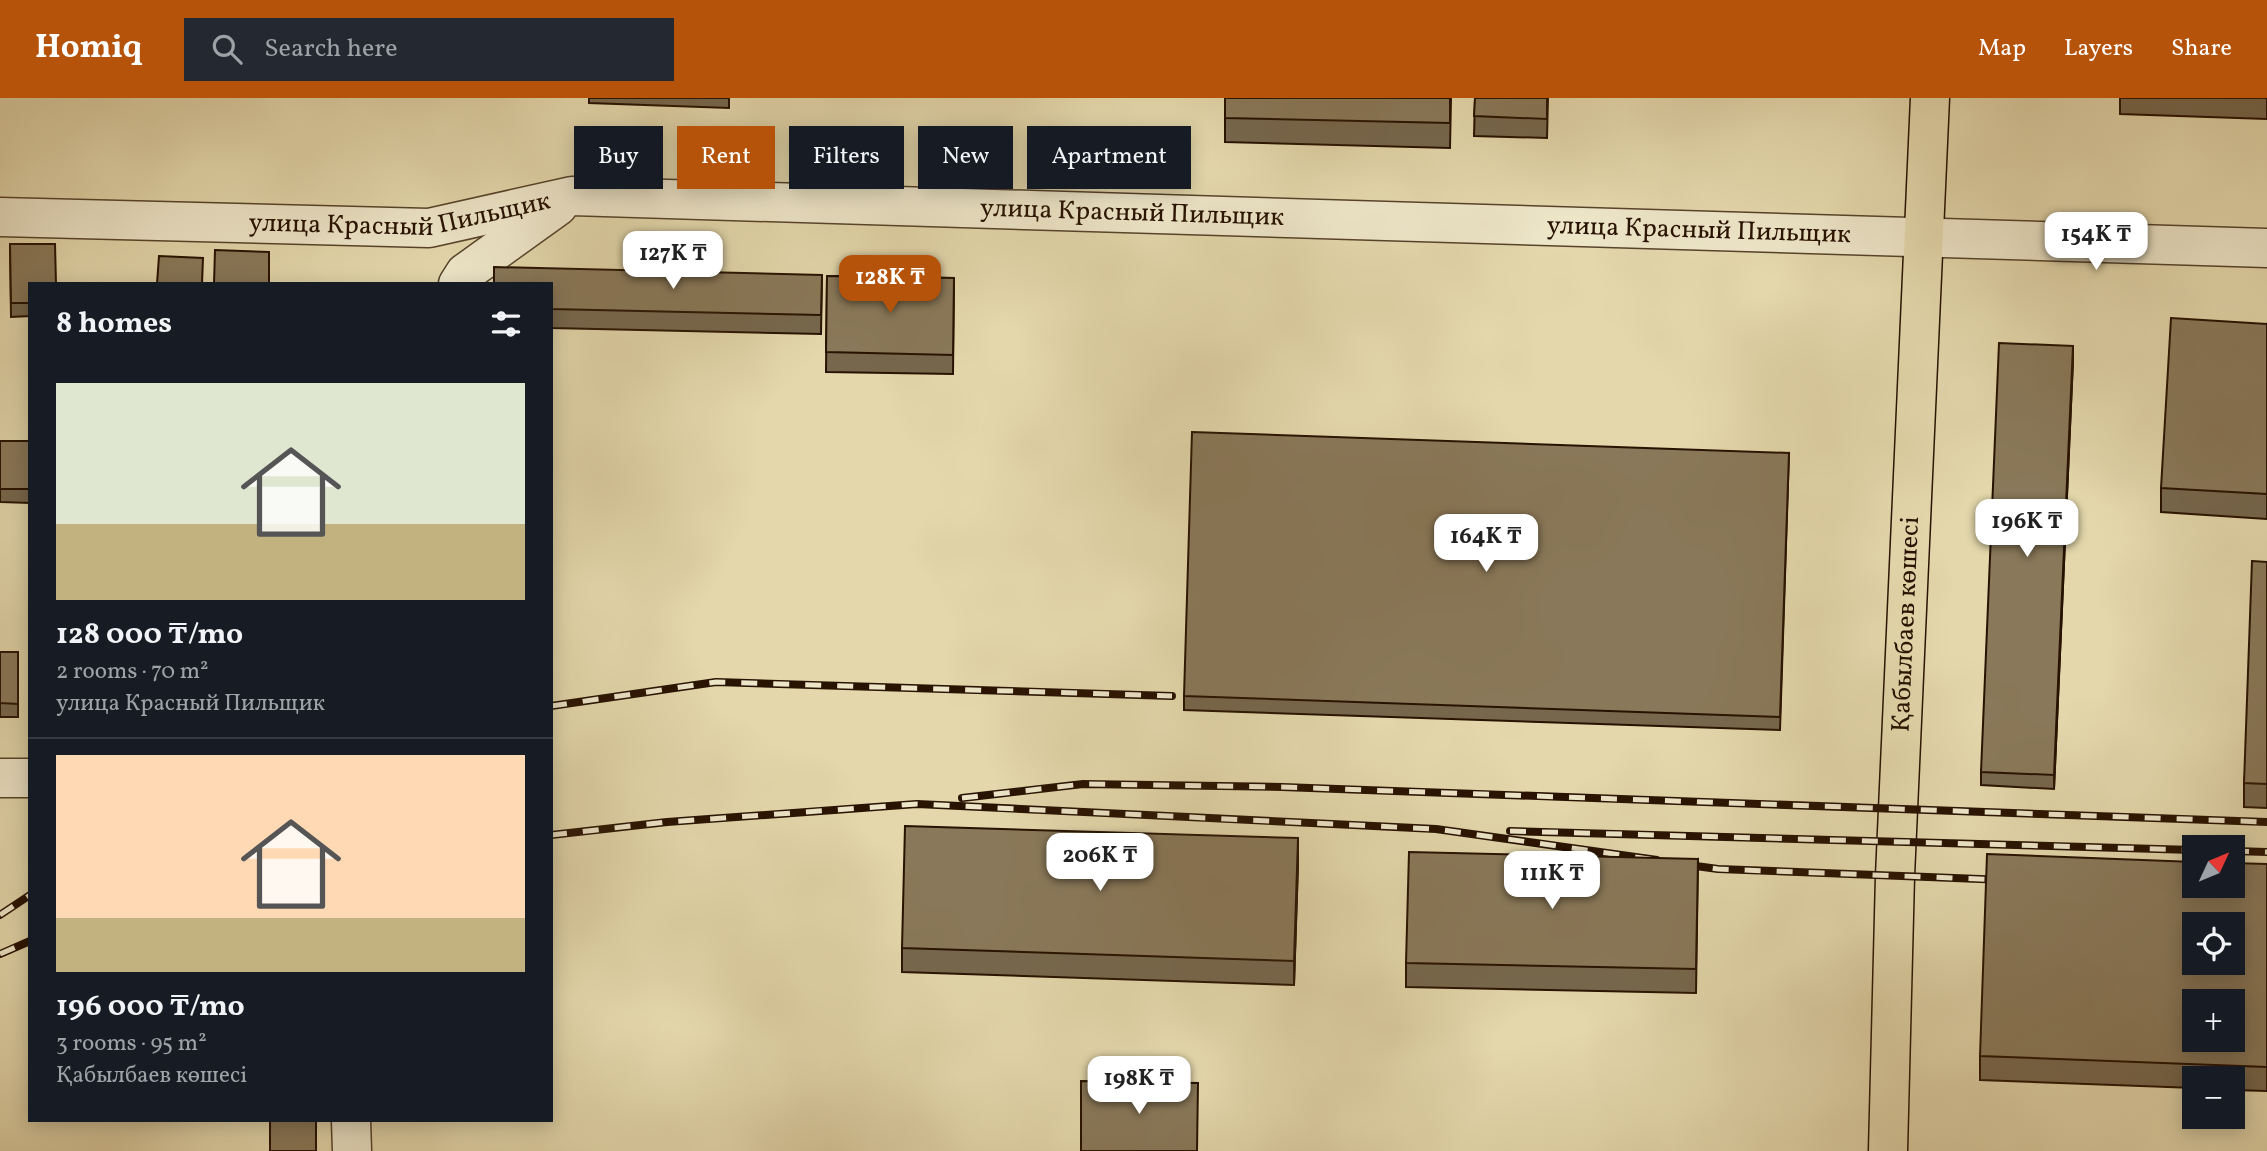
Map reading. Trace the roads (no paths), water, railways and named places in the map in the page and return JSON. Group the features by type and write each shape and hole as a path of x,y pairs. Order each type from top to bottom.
{"main road":[{"name":"Қабылбаев көшесі","path":"1888,1151 1895,876 1926,236 1930,98"}],"street":[{"name":"улица Красный Пильщик","path":"0,217 429,228 572,196 2267,248"},
{"path":"459,282 465,273 572,196"},
{"path":"0,778 28,778"},
{"path":"351,1122 352,1151"}],"railway":[{"path":"553,706 716,682 1172,696"},
{"path":"962,798 1083,784 1282,787 2267,822"},
{"path":"553,835 667,822 917,804 1436,829 1657,860"},
{"path":"1510,831 2182,850"},
{"path":"2245,851 2267,852"},
{"path":"1681,864 1718,869 2006,880"},
{"path":"0,915 28,896"},
{"path":"0,954 28,942"}]}
